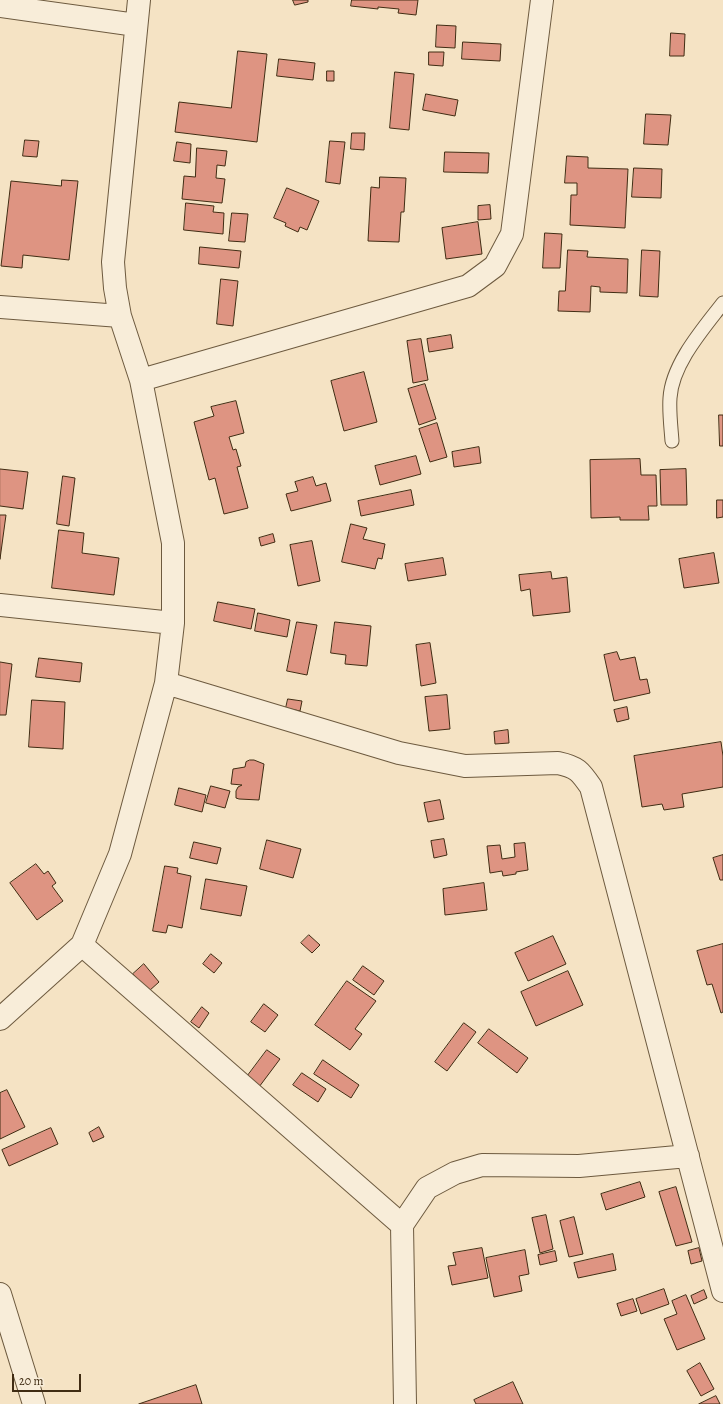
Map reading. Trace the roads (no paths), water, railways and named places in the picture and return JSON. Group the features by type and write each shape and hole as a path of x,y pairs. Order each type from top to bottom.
{"street":[{"path":"0,1019 82,945 120,854 166,683 173,623 173,543 141,380 120,316 115,288 113,262 139,0"},
{"path":"141,380 468,286 494,266 512,234 542,0"},
{"path":"0,6 136,24"},
{"path":"0,307 120,316"},
{"path":"0,605 173,623"},
{"path":"166,683 399,752 465,766 558,763 571,766 581,773 591,787 723,1291"},
{"path":"82,945 402,1225"},
{"path":"405,1404 402,1225 427,1188 455,1173 482,1165 579,1166 688,1156"},
{"path":"0,1294 34,1404"}],"lane":[{"path":"672,441 670,397 677,370 694,341 723,303"}]}
